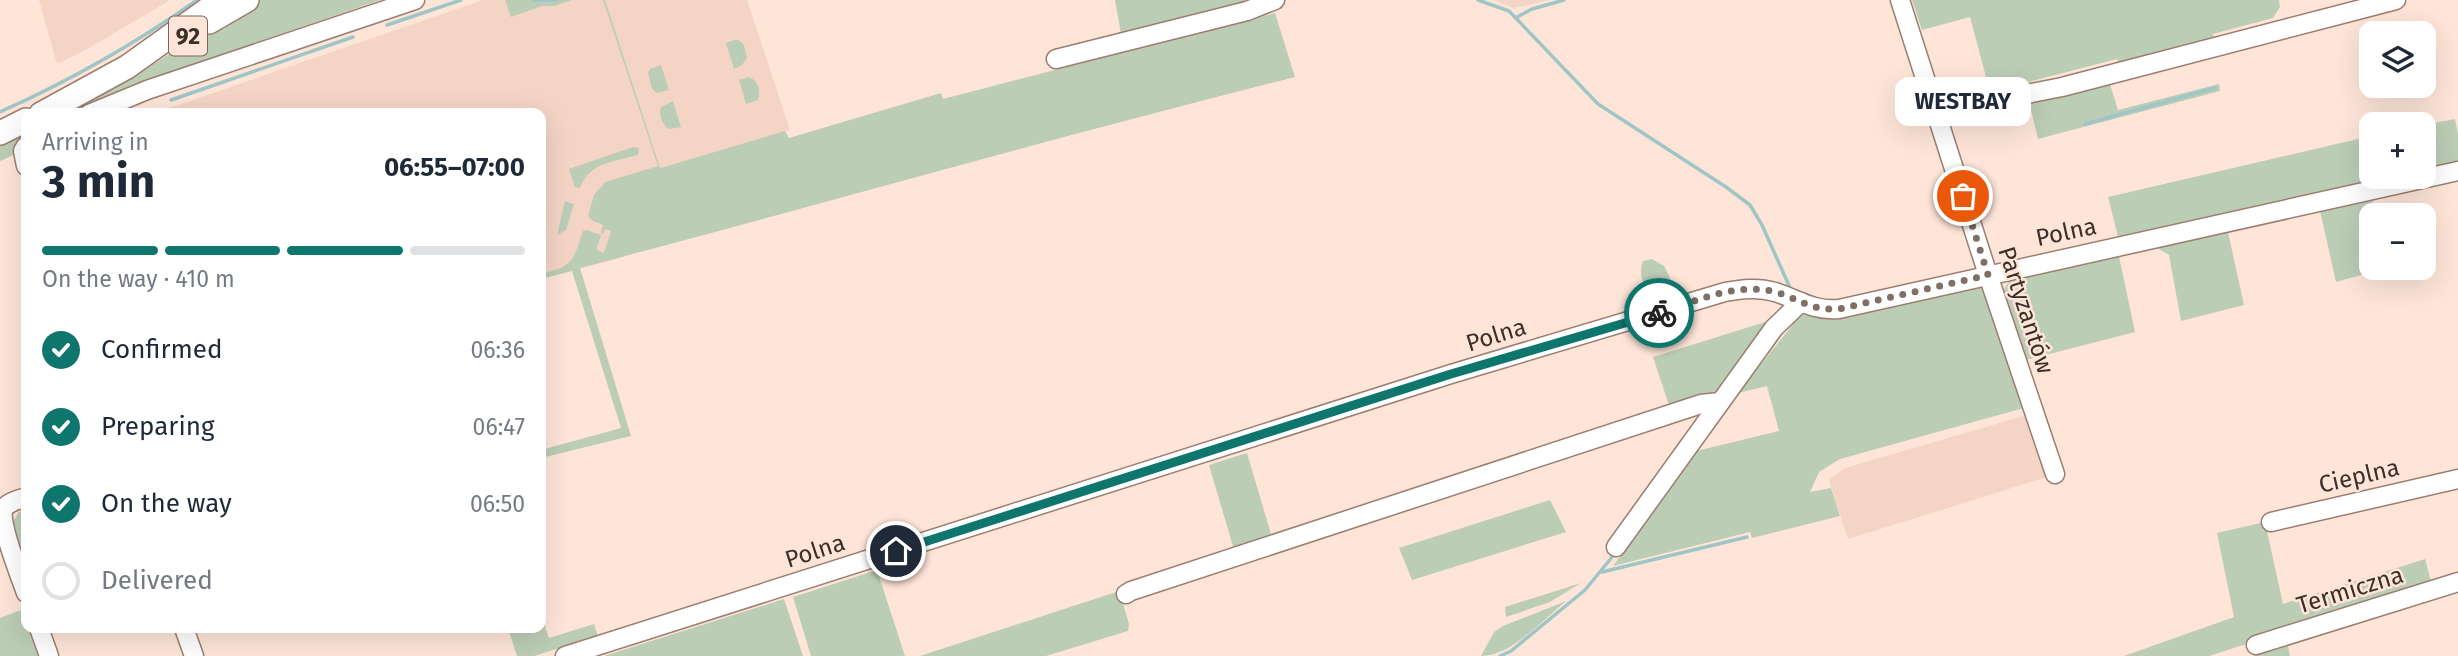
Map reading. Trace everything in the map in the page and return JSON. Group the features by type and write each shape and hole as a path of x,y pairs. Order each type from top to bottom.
{"main road":[{"name":"92","path":"127,67 221,0"},
{"name":"92","path":"52,108 170,47 247,0"},
{"path":"0,133 21,122"}],"street":[{"path":"104,108 147,90 415,0"},
{"path":"1056,59 1247,11 1275,0"},
{"name":"Partyzantów","path":"1900,0 2055,474"},
{"path":"1938,116 2001,99 2062,87 2396,0"},
{"name":"Polna","path":"565,656 1438,379 1725,292 1755,289 1773,291 1816,309 1839,309 2458,171"},
{"path":"1616,547 1774,328 1801,302"},
{"path":"1126,594 1130,590 1701,404 1720,402"},
{"name":"Cieplna","path":"2271,522 2458,479"},
{"path":"21,500 7,504 2,511 0,524 21,580"},
{"name":"Termiczna","path":"2256,645 2458,582"},
{"path":"41,633 49,656"},
{"path":"186,633 194,656"}],"shaded area":[{"path":"39,0 170,0 57,64"},
{"path":"483,0 747,0 790,130 604,184 624,257 546,278 546,108 169,108"},
{"path":"1494,0 1549,0 1514,8"},
{"path":"2027,415 2047,477 1848,539 1829,480 1845,468"}],"green space":[{"path":"256,0 380,0 129,86 89,108 75,108 142,71"},
{"path":"505,0 572,0 554,6 542,6 511,17"},
{"path":"603,0 660,168 785,131 789,138 941,93 943,99 1275,13 1295,77 580,268 631,436 546,457 546,449 621,428 572,271 546,278 546,272 570,261 583,231 601,235 597,248 604,253 611,231 605,229 603,234 601,233 603,225 588,216 594,195 605,182 658,166"},
{"path":"1115,0 1267,0 1121,34"},
{"path":"1912,0 2279,0 2280,7 2273,18 2213,34 2215,44 2119,67 2117,59 1990,92 1970,17 1922,30"},
{"path":"739,40 744,45 747,58 742,65 734,69 726,43"},
{"path":"661,65 669,90 657,93 652,89 648,73 650,69"},
{"path":"749,77 757,83 759,97 758,100 746,104 739,80"},
{"path":"2109,81 2118,110 2219,84 2220,91 2038,139 2029,102"},
{"path":"673,101 681,127 668,129 661,119 661,107"},
{"path":"2455,119 2458,164 2436,169 2436,123"},
{"path":"21,134 21,147 18,151 0,161 0,143"},
{"path":"2359,139 2359,187 2120,240 2108,197"},
{"path":"633,147 639,148 638,155 603,164 584,179 580,188 575,187 569,169"},
{"path":"2372,200 2373,203 2359,203 2359,276 2336,282 2320,211"},
{"path":"565,201 574,204 566,230 557,235"},
{"path":"2228,232 2244,305 2181,321 2169,255 2157,248"},
{"path":"2119,256 2135,332 2022,361 2002,293 2009,281"},
{"path":"1652,259 1664,266 1672,282 1663,292 1649,294 1641,269 1643,261"},
{"path":"1984,282 2024,408 1840,459 1819,472 1810,492 1831,488 1840,516 1752,538 1750,532 1613,566 1696,451 1779,431 1767,386 1738,393 1794,323 1797,315 1831,316"},
{"path":"1778,318 1721,394 1671,411 1653,357"},
{"path":"1247,453 1273,541 1235,553 1209,465"},
{"path":"1550,500 1566,532 1412,580 1399,548"},
{"path":"21,511 21,551 11,525"},
{"path":"2265,522 2283,604 2425,559 2432,585 2209,656 2124,656 2234,617 2217,533"},
{"path":"877,570 905,656 811,656 793,597"},
{"path":"1581,583 1550,602 1506,617 1505,607"},
{"path":"1119,591 1129,624 1128,631 1046,656 920,656"},
{"path":"784,599 803,656 604,656"},
{"path":"1566,601 1515,644 1481,656 1494,632 1503,626"},
{"path":"21,610 21,633 30,633 38,656 0,656 0,618"},
{"path":"594,624 598,636 534,656 517,656 510,633 546,633 546,629 549,638"},
{"path":"2287,641 2290,656 2254,656 2253,652"}],"waterway":[{"path":"0,112 101,61 197,0"},
{"path":"387,25 461,0"},
{"path":"535,0 556,0"},
{"path":"1478,0 1509,11 1598,104 1750,205 1762,225 1791,290"},
{"path":"1517,17 1532,9 1564,0"},
{"path":"171,100 353,37"},
{"path":"2085,124 2215,88"},
{"path":"1602,572 1747,537"},
{"path":"1500,656 1511,651 1585,590 1617,551"}],"way so far":[{"path":"1659,313 1746,288 1773,291 1816,309 1839,309 1988,275 1963,196"}],"place":[{"name":"WESTBAY","path":"1963,196"}],"route":[{"path":"896,551 1451,374 1659,313"}]}
